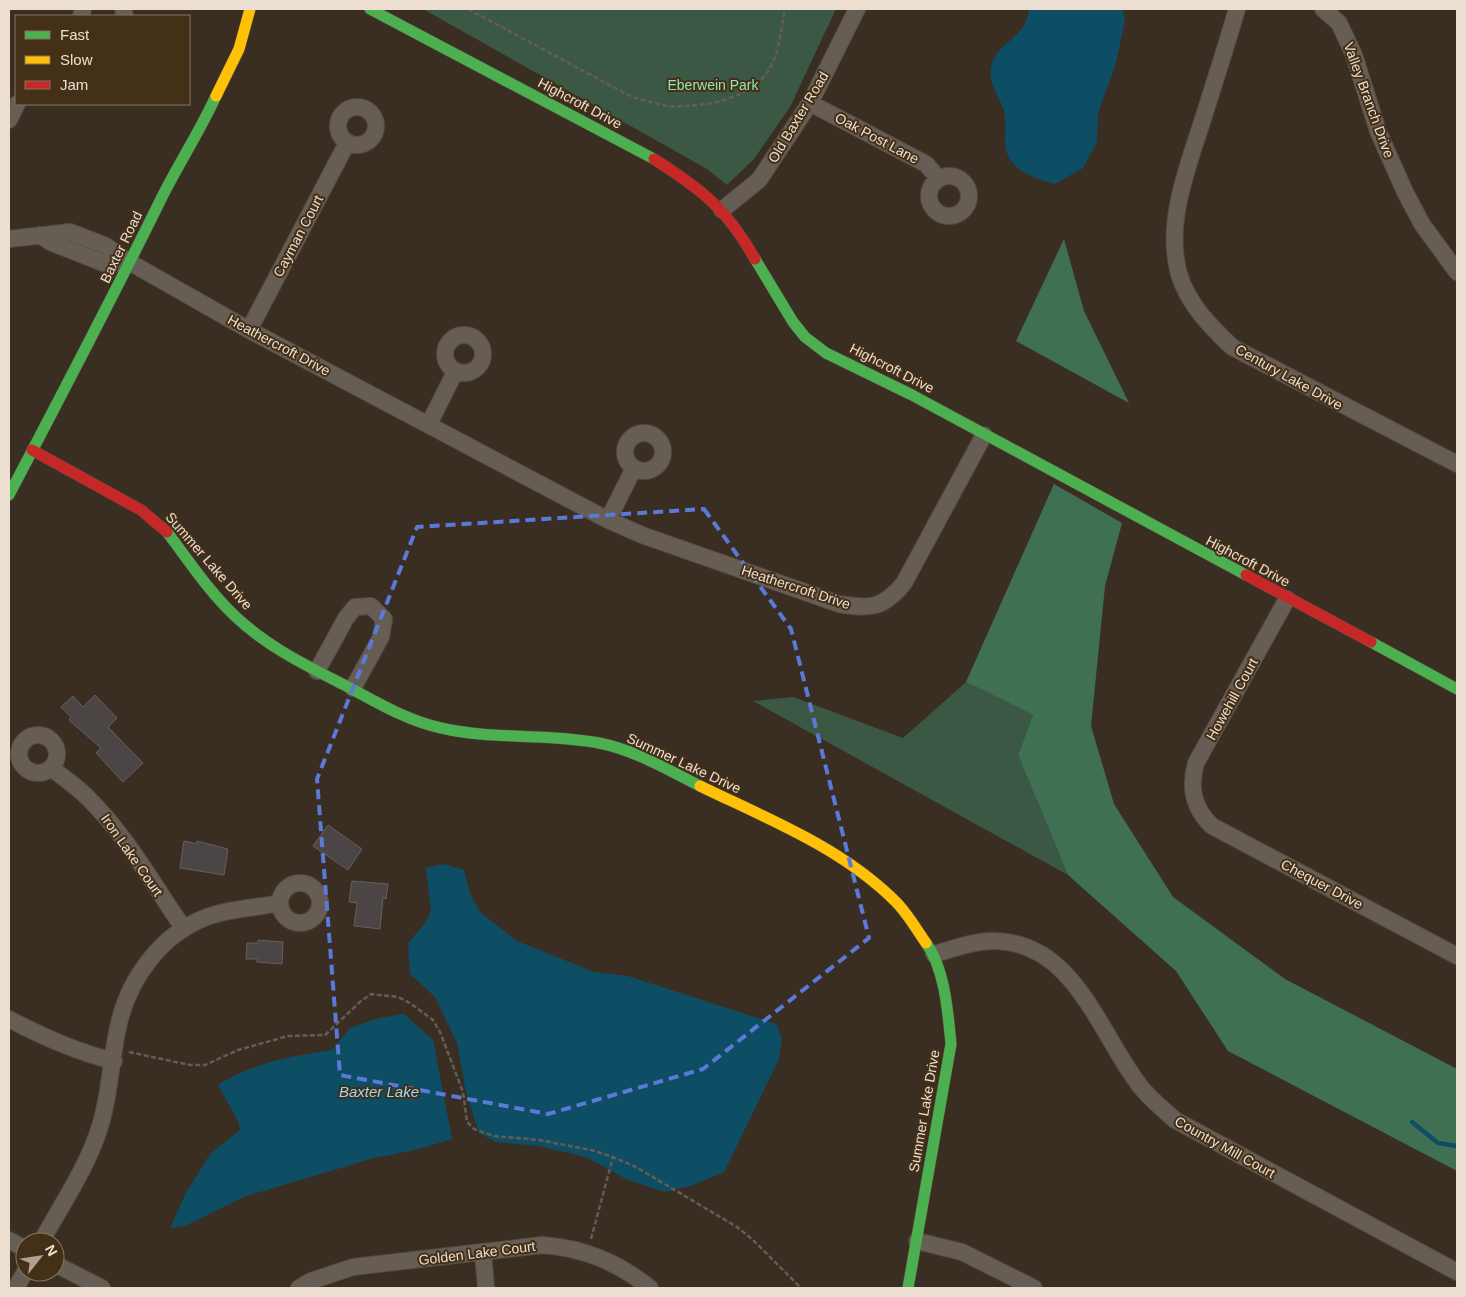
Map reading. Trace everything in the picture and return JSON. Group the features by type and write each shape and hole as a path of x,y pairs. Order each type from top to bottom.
{"street":[{"name":"Baxter Road","path":"9,495 132,263 163,195 200,129 239,49 250,9"},
{"name":"Highcroft Drive","path":"370,9 654,159 696,186 722,210 748,249 783,310 807,338 828,353 912,395 1287,599 1457,689"},
{"name":"Old Baxter Road","path":"722,210 759,180 810,103 857,9"},
{"name":"Century Lake Drive","path":"1237,9 1184,178 1178,211 1174,240 1179,274 1193,305 1210,326 1232,347 1457,464"},
{"name":"Valley Branch Drive","path":"1323,9 1339,23 1354,55 1378,131 1422,224 1457,272"},
{"name":"Oak Post Lane","path":"810,103 926,164 938,179"},
{"path":"9,120 16,105"},
{"name":"Cayman Court","path":"249,330 347,143"},
{"name":"Heathercroft Drive","path":"9,239 70,232 106,246 249,330 608,520 642,535 839,604 862,608 877,606 894,595 904,582 984,434"},
{"path":"429,424 455,372"},
{"name":"Summer Lake Drive","path":"32,450 141,510 165,530 220,601 237,618 277,650 317,671 353,688 411,720 454,732 591,742 609,746 650,761 830,850 865,874 896,902 934,954 948,1009 951,1044 908,1288"},
{"path":"608,520 634,468"},
{"name":"Howehill Court","path":"1195,803 1192,778 1196,763 1287,599"},
{"path":"317,671 346,618 355,607 371,606 384,619 381,638 353,688"},
{"name":"Iron Lake Court","path":"51,768 85,795 104,815 126,842 184,929"},
{"name":"Chequer Drive","path":"1195,803 1204,818 1212,826 1457,956"},
{"path":"46,1232 80,1171 100,1126 109,1095 120,1019 139,974 161,948 184,929 202,919 280,903"},
{"name":"Country Mill Court","path":"934,954 974,943 994,940 1035,950 1053,962 1073,982 1139,1084 1175,1120 1457,1272"},
{"path":"9,1019 51,1040 84,1053 114,1061"},
{"path":"917,1241 962,1252 1034,1288"},
{"name":"Golden Lake Court","path":"299,1288 311,1281 353,1267 542,1245 572,1248 614,1265 635,1276 650,1288"},
{"path":"483,1253 486,1288"},
{"path":"65,1269 102,1288"}],"path":[{"path":"468,9 632,97 653,103 684,107 729,98 754,87 769,70 774,59 785,9"},
{"path":"129,1052 190,1065 205,1065 238,1050 288,1036 325,1035 361,1000 372,994 398,997 421,1009 433,1020 440,1032 462,1092 467,1122 474,1129 494,1136 530,1139 591,1150 636,1167 737,1227 752,1238 801,1288"},
{"path":"591,1239 613,1158"}],"highlighted area":[{"path":"704,509 791,629 869,938 703,1069 548,1114 340,1075 317,779 417,527"}],"green space":[{"name":"Eberwein Park","path":"423,9 836,9 790,107 754,159 727,185 707,169"},
{"path":"1064,239 1084,311 1129,403 1016,341"},
{"path":"1054,484 1122,523 1105,586 1091,726 1114,804 1173,897 1285,979 1457,1069 1457,1171 1228,1051 1176,971 1068,875 1018,755 1033,715 966,682"},
{"path":"966,682 1033,715 1018,755 1068,875 753,701 793,697 903,738"}],"water":[{"path":"1029,9 1122,9 1125,20 1116,63 1098,113 1097,142 1083,168 1055,184 1026,173 1019,169 1009,158 1005,145 1003,108 994,89 990,74 994,59 1023,27"},
{"path":"443,864 464,870 470,894 480,912 517,941 594,972 628,976 776,1024 782,1038 779,1059 724,1172 693,1185 665,1192 628,1180 586,1157 538,1146 496,1142 479,1133 466,1092 457,1043 435,997 410,974 408,943 425,923 431,911 426,868"},
{"name":"Baxter Lake","path":"404,1014 433,1040 452,1139 415,1150 374,1158 246,1196 185,1226 170,1228 186,1193 210,1154 240,1130 238,1121 218,1085 231,1077 258,1066 287,1058 332,1050 350,1028 379,1018"}],"building":[{"path":"95,695 117,718 108,727 143,763 123,782 96,753 101,748 69,720 71,717 61,707 73,696 83,707"},
{"path":"328,825 362,849 348,870 313,846"},
{"path":"184,841 197,844 197,841 228,849 224,875 180,868"},
{"path":"352,881 388,884 386,899 383,898 380,929 354,926 357,903 349,902"},
{"path":"258,940 283,942 282,964 257,962 257,959 246,959 247,943 258,943"}],"waterway":[{"path":"1412,1122 1438,1143 1457,1146"}],"traffic: fast":[{"path":"370,9 654,159"},
{"path":"9,495 216,96"},
{"path":"755,259 793,322 805,337 826,353 912,395 1246,575"},
{"path":"167,532 217,598 249,628 290,656 393,711 429,725 461,732 560,738 612,746 651,761 700,786"},
{"path":"1371,642 1457,689"},
{"path":"908,1288 951,1044 947,1005 938,965 926,943"}],"traffic: slow":[{"path":"216,96 239,49 250,9"},
{"path":"700,786 777,823 827,849 850,864 873,881 899,905 926,943"}],"traffic: jam":[{"path":"654,159 686,180 712,202 734,226 755,259"},
{"path":"32,450 141,510 167,532"},
{"path":"1246,575 1371,642"}]}
